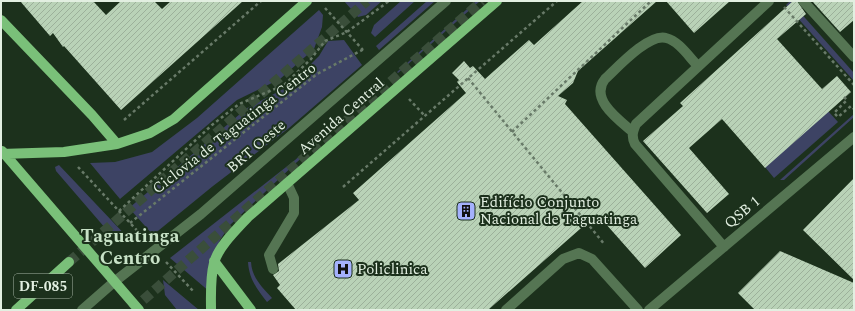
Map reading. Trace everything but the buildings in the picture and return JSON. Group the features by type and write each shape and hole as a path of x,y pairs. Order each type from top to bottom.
{"main road":[{"path":"2,153 64,152 117,144 150,133 174,119 307,1"},
{"name":"Avenida Central","path":"214,261 232,234 248,217 497,1"},
{"path":"1,20 92,114 117,144"},
{"path":"2,153 139,310"},
{"path":"211,310 211,279 214,261"},
{"path":"214,261 251,310"},
{"name":"DF-085","path":"16,310 69,262"}],"street":[{"name":"BRT Oeste","path":"82,310 114,282 201,214 446,1"},
{"path":"724,247 635,144 632,137 636,124 770,1"},
{"path":"803,1 854,57"},
{"path":"633,132 613,115 604,103 600,92 601,84 605,79 642,46 657,37 665,37 672,40 698,66"},
{"name":"QSB 1","path":"648,310 854,137"},
{"path":"273,269 269,255 294,213 294,198 287,183"},
{"path":"506,310 563,259 579,253 592,259 638,310"}],"path":[{"path":"124,120 261,1"},
{"path":"119,211 218,120 239,104 284,85 311,59 325,41 347,32 388,1"},
{"path":"343,187 557,1"},
{"path":"512,132 652,1"},
{"path":"782,5 854,85"},
{"path":"325,8 363,50"},
{"name":"Ciclovia de Taguatinga Centro","path":"130,223 317,74 355,55"},
{"path":"468,78 605,244"},
{"path":"408,97 425,116"},
{"path":"844,97 848,100 834,113 838,117 851,106 854,109"},
{"path":"64,152 196,294"}],"shaded area":[{"path":"344,1 382,1 366,15 358,17"},
{"path":"401,1 415,1 375,37 371,33 374,25"},
{"path":"427,1 435,1 379,50 376,46"},
{"path":"476,1 480,1 398,73 397,72"},
{"path":"790,1 854,73 854,81 786,5"},
{"path":"319,10 323,15 322,27 314,49 280,79 237,100 120,199 90,163 115,162 152,152 197,118"},
{"path":"344,40 362,65 289,128 213,186 153,235 129,208 247,108 289,86 319,56 328,41"},
{"path":"382,84 384,86 297,162 230,225 220,240 213,260 210,292 170,258 295,160"},
{"path":"828,111 838,122 774,178 765,167"},
{"path":"854,114 854,117 784,180 780,180"},
{"path":"59,165 131,241 112,236 56,171 55,167"},
{"path":"248,262 251,262 255,278 272,298 267,302 252,279"},
{"path":"163,280 199,310 177,310 165,295"}],"tunnel":[{"path":"69,262 367,1"},
{"path":"132,310 482,1"}],"place":[{"name":"Edifício Conjunto Nacional de Taguatinga","path":"466,211"},
{"name":"Policlinica","path":"343,269"}],"district":[{"name":"Taguatinga Centro","path":"130,246"}]}
